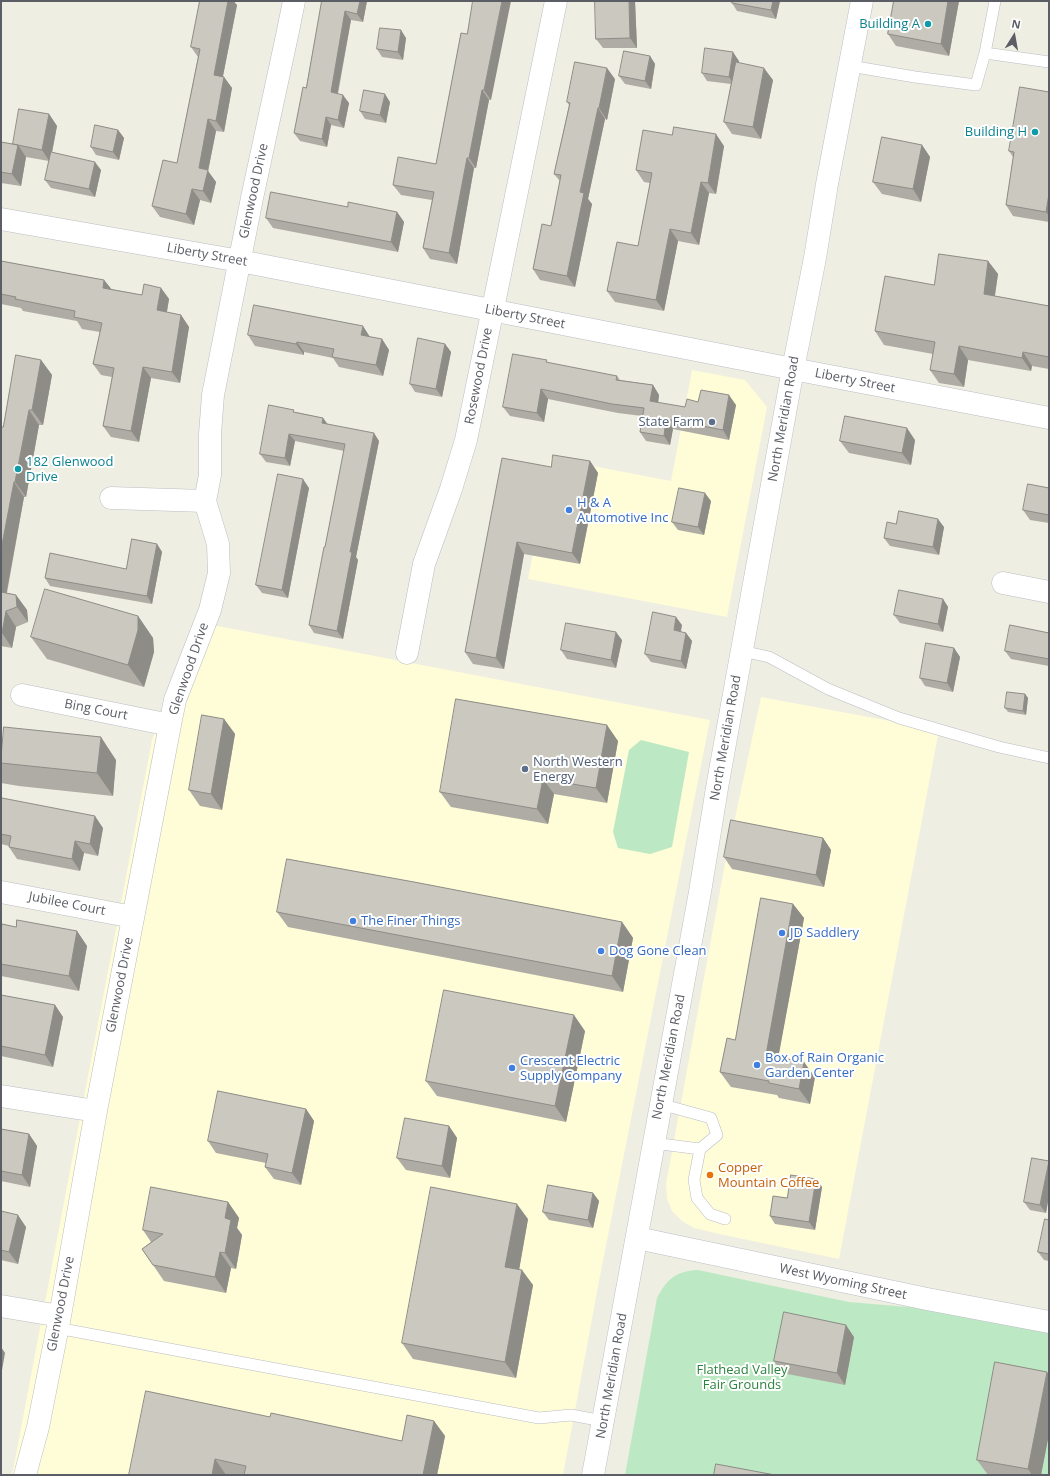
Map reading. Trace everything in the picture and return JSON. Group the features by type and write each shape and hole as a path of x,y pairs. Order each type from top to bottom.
{"street":[{"name":"Glenwood Drive","path":"25,1475 38,1427 59,1322 96,1111 175,700 210,610 219,573 218,544 205,501 210,475 210,434 213,395 252,198 294,1"},
{"name":"Rosewood Drive","path":"407,653 424,564 451,489 466,440 556,1"},
{"name":"North Meridian Road","path":"593,1475 700,892 793,369 815,258 826,184 862,1"},
{"name":"Liberty Street","path":"1,219 240,261 1049,418"},
{"path":"111,498 205,501"},
{"path":"1003,583 1049,592"},
{"name":"Bing Court","path":"22,695 170,725"},
{"name":"Jubilee Court","path":"1,892 133,917"},
{"path":"1,1096 96,1111"},
{"name":"West Wyoming Street","path":"637,1238 927,1299 1049,1322"},
{"path":"1,1306 59,1322"}],"lane":[{"path":"850,66 915,78 976,85 985,53 995,1"},
{"path":"985,53 1049,62"},
{"path":"742,651 769,657 828,689 899,718 999,747 1049,758"},
{"path":"660,1104 711,1118 717,1135 700,1149 694,1180 697,1198 710,1214 725,1219"},
{"path":"653,1143 700,1149"},
{"path":"59,1322 539,1418 571,1415 604,1421"}],"shaded area":[{"path":"692,370 745,380 767,407 727,617 528,579 551,458 671,481"},
{"path":"197,622 710,720 600,1276 563,1475 11,1475 152,740"},
{"path":"761,697 939,730 839,1259 694,1228 682,1221 672,1211 667,1199 666,1184 724,869"}],"green space":[{"path":"641,740 689,752 672,847 650,854 618,848 613,832 629,750"},
{"name":"Flathead Valley Fair Grounds","path":"698,1270 849,1302 943,1310 1049,1330 1049,1475 625,1475 657,1298 673,1277 684,1272"}],"building":[{"path":"200,1 228,1 214,75 224,77 216,121 208,119 199,168 208,170 203,191 192,189 186,214 152,206 163,160 177,163 200,49 191,47"},
{"path":"322,1 360,1 357,14 345,11 331,92 343,95 338,120 326,117 322,139 294,133 303,87 306,88"},
{"path":"473,1 502,1 484,90 482,90 469,158 467,158 449,253 423,248 434,192 393,185 398,157 436,164 461,33 467,34"},
{"path":"595,1 629,1 630,38 596,39"},
{"path":"732,1 773,1 771,10 732,3"},
{"name":"Building A","path":"894,1 948,1 941,44 888,34"},
{"path":"380,28 401,30 398,52 377,49"},
{"path":"705,48 733,52 729,77 702,73"},
{"path":"624,51 650,56 645,81 619,76"},
{"path":"575,62 607,68 580,192 584,193 567,276 533,269 542,224 551,226 561,175 554,174 570,103 567,102"},
{"path":"736,62 764,68 753,127 724,122"},
{"path":"1020,87 1049,92 1049,194 1046,212 1006,205 1014,152 1009,151"},
{"path":"364,90 385,94 380,115 360,111"},
{"path":"19,109 49,114 42,150 13,144"},
{"path":"95,125 118,130 113,152 91,147"},
{"path":"674,127 716,134 708,183 701,182 691,233 670,229 656,300 607,291 617,242 638,246 652,173 636,170 643,130 672,135"},
{"path":"882,137 922,145 913,189 873,182"},
{"path":"1,142 18,145 12,174 1,172"},
{"path":"51,152 95,162 89,189 45,180"},
{"path":"271,192 348,207 348,202 397,212 391,242 266,218"},
{"path":"939,254 988,261 984,294 1049,306 1049,357 1023,352 1022,358 959,346 954,374 930,370 935,342 875,331 885,276 934,285"},
{"path":"1,261 104,280 103,288 142,295 144,284 161,288 157,310 181,315 172,372 143,367 131,431 103,426 114,368 93,364 102,323 74,317 75,311 15,299 16,297 1,294"},
{"path":"254,305 363,326 361,335 382,339 376,365 332,357 334,349 248,335"},
{"path":"418,338 445,344 436,389 410,384"},
{"path":"513,354 617,376 616,380 653,385 650,401 685,407 687,399 698,402 701,390 729,395 723,430 666,419 664,436 640,432 644,408 612,404 541,389 537,413 503,407"},
{"path":"16,355 41,360 32,410 29,410 1,550 1,427 3,427"},
{"path":"269,405 323,418 322,423 374,433 350,552 352,552 337,631 309,625 345,444 289,434 285,458 260,454"},
{"path":"845,416 907,428 902,453 840,441"},
{"path":"553,455 590,461 572,553 517,542 496,658 465,652 502,458 551,467"},
{"path":"278,474 303,479 282,590 256,585"},
{"path":"1028,484 1049,488 1049,515 1023,510"},
{"path":"679,488 705,493 698,527 672,522"},
{"path":"899,511 938,519 933,547 884,538 887,522 896,524"},
{"path":"132,539 157,544 147,596 45,578 50,553 126,569"},
{"path":"45,589 138,616 138,630 128,665 31,637"},
{"path":"899,590 943,599 938,624 894,615"},
{"path":"1,592 16,595 17,607 6,611 2,633 1,633"},
{"path":"653,612 676,617 674,630 686,633 681,661 645,654"},
{"path":"566,623 616,632 611,660 561,650"},
{"path":"1010,625 1049,633 1049,659 1005,651"},
{"path":"926,643 954,648 947,683 920,678"},
{"path":"1007,692 1025,694 1023,711 1005,708"},
{"path":"456,699 607,725 596,788 543,779 537,809 440,792"},
{"path":"202,715 224,719 211,794 189,790"},
{"path":"4,727 101,737 97,773 1,763"},
{"path":"2,798 95,816 90,844 75,841 72,859 9,847 11,836 1,834"},
{"path":"731,820 823,838 816,875 724,857"},
{"path":"287,859 622,922 612,976 277,912"},
{"path":"761,898 793,904 766,1055 804,1062 799,1089 769,1083 769,1081 720,1072 727,1038 735,1040"},
{"path":"17,920 77,931 69,976 1,964 2,924 16,927"},
{"path":"444,990 574,1015 555,1106 426,1081"},
{"path":"1,995 55,1005 45,1055 1,1046"},
{"path":"218,1091 306,1109 292,1173 265,1167 268,1154 208,1141"},
{"path":"405,1118 449,1126 442,1166 397,1158"},
{"path":"1,1129 29,1134 22,1175 1,1171"},
{"path":"1032,1158 1049,1161 1040,1205 1024,1202"},
{"path":"791,1175 816,1179 809,1222 770,1216 773,1196 787,1198"},
{"path":"548,1185 593,1193 588,1220 543,1212"},
{"path":"151,1187 228,1202 225,1218 231,1220 225,1253 220,1252 215,1277 153,1265 142,1249 163,1234 143,1230"},
{"path":"431,1187 517,1204 505,1267 522,1270 505,1362 402,1343"},
{"path":"1,1211 18,1215 9,1252 1,1250"},
{"path":"1045,1219 1049,1220 1049,1254 1038,1252"},
{"path":"784,1312 846,1325 837,1373 774,1361"},
{"path":"995,1362 1047,1372 1028,1469 977,1460"},
{"path":"146,1391 270,1417 271,1413 402,1441 407,1415 434,1421 423,1475 244,1475 246,1466 215,1459 212,1475 129,1475"},
{"path":"716,1464 775,1475 714,1475"}],"place":[{"name":"Building A","path":"928,24"},
{"name":"Building H","path":"1035,132"},
{"name":"State Farm","path":"712,422"},
{"name":"182 Glenwood Drive","path":"18,469"},
{"name":"H & A Automotive Inc","path":"569,510"},
{"name":"North Western Energy","path":"525,769"},
{"name":"The Finer Things","path":"353,921"},
{"name":"JD Saddlery","path":"782,933"},
{"name":"Dog Gone Clean","path":"601,951"},
{"name":"Box of Rain Organic Garden Center","path":"757,1065"},
{"name":"Crescent Electric Supply Company","path":"512,1068"},
{"name":"Copper Mountain Coffee","path":"710,1175"}]}
